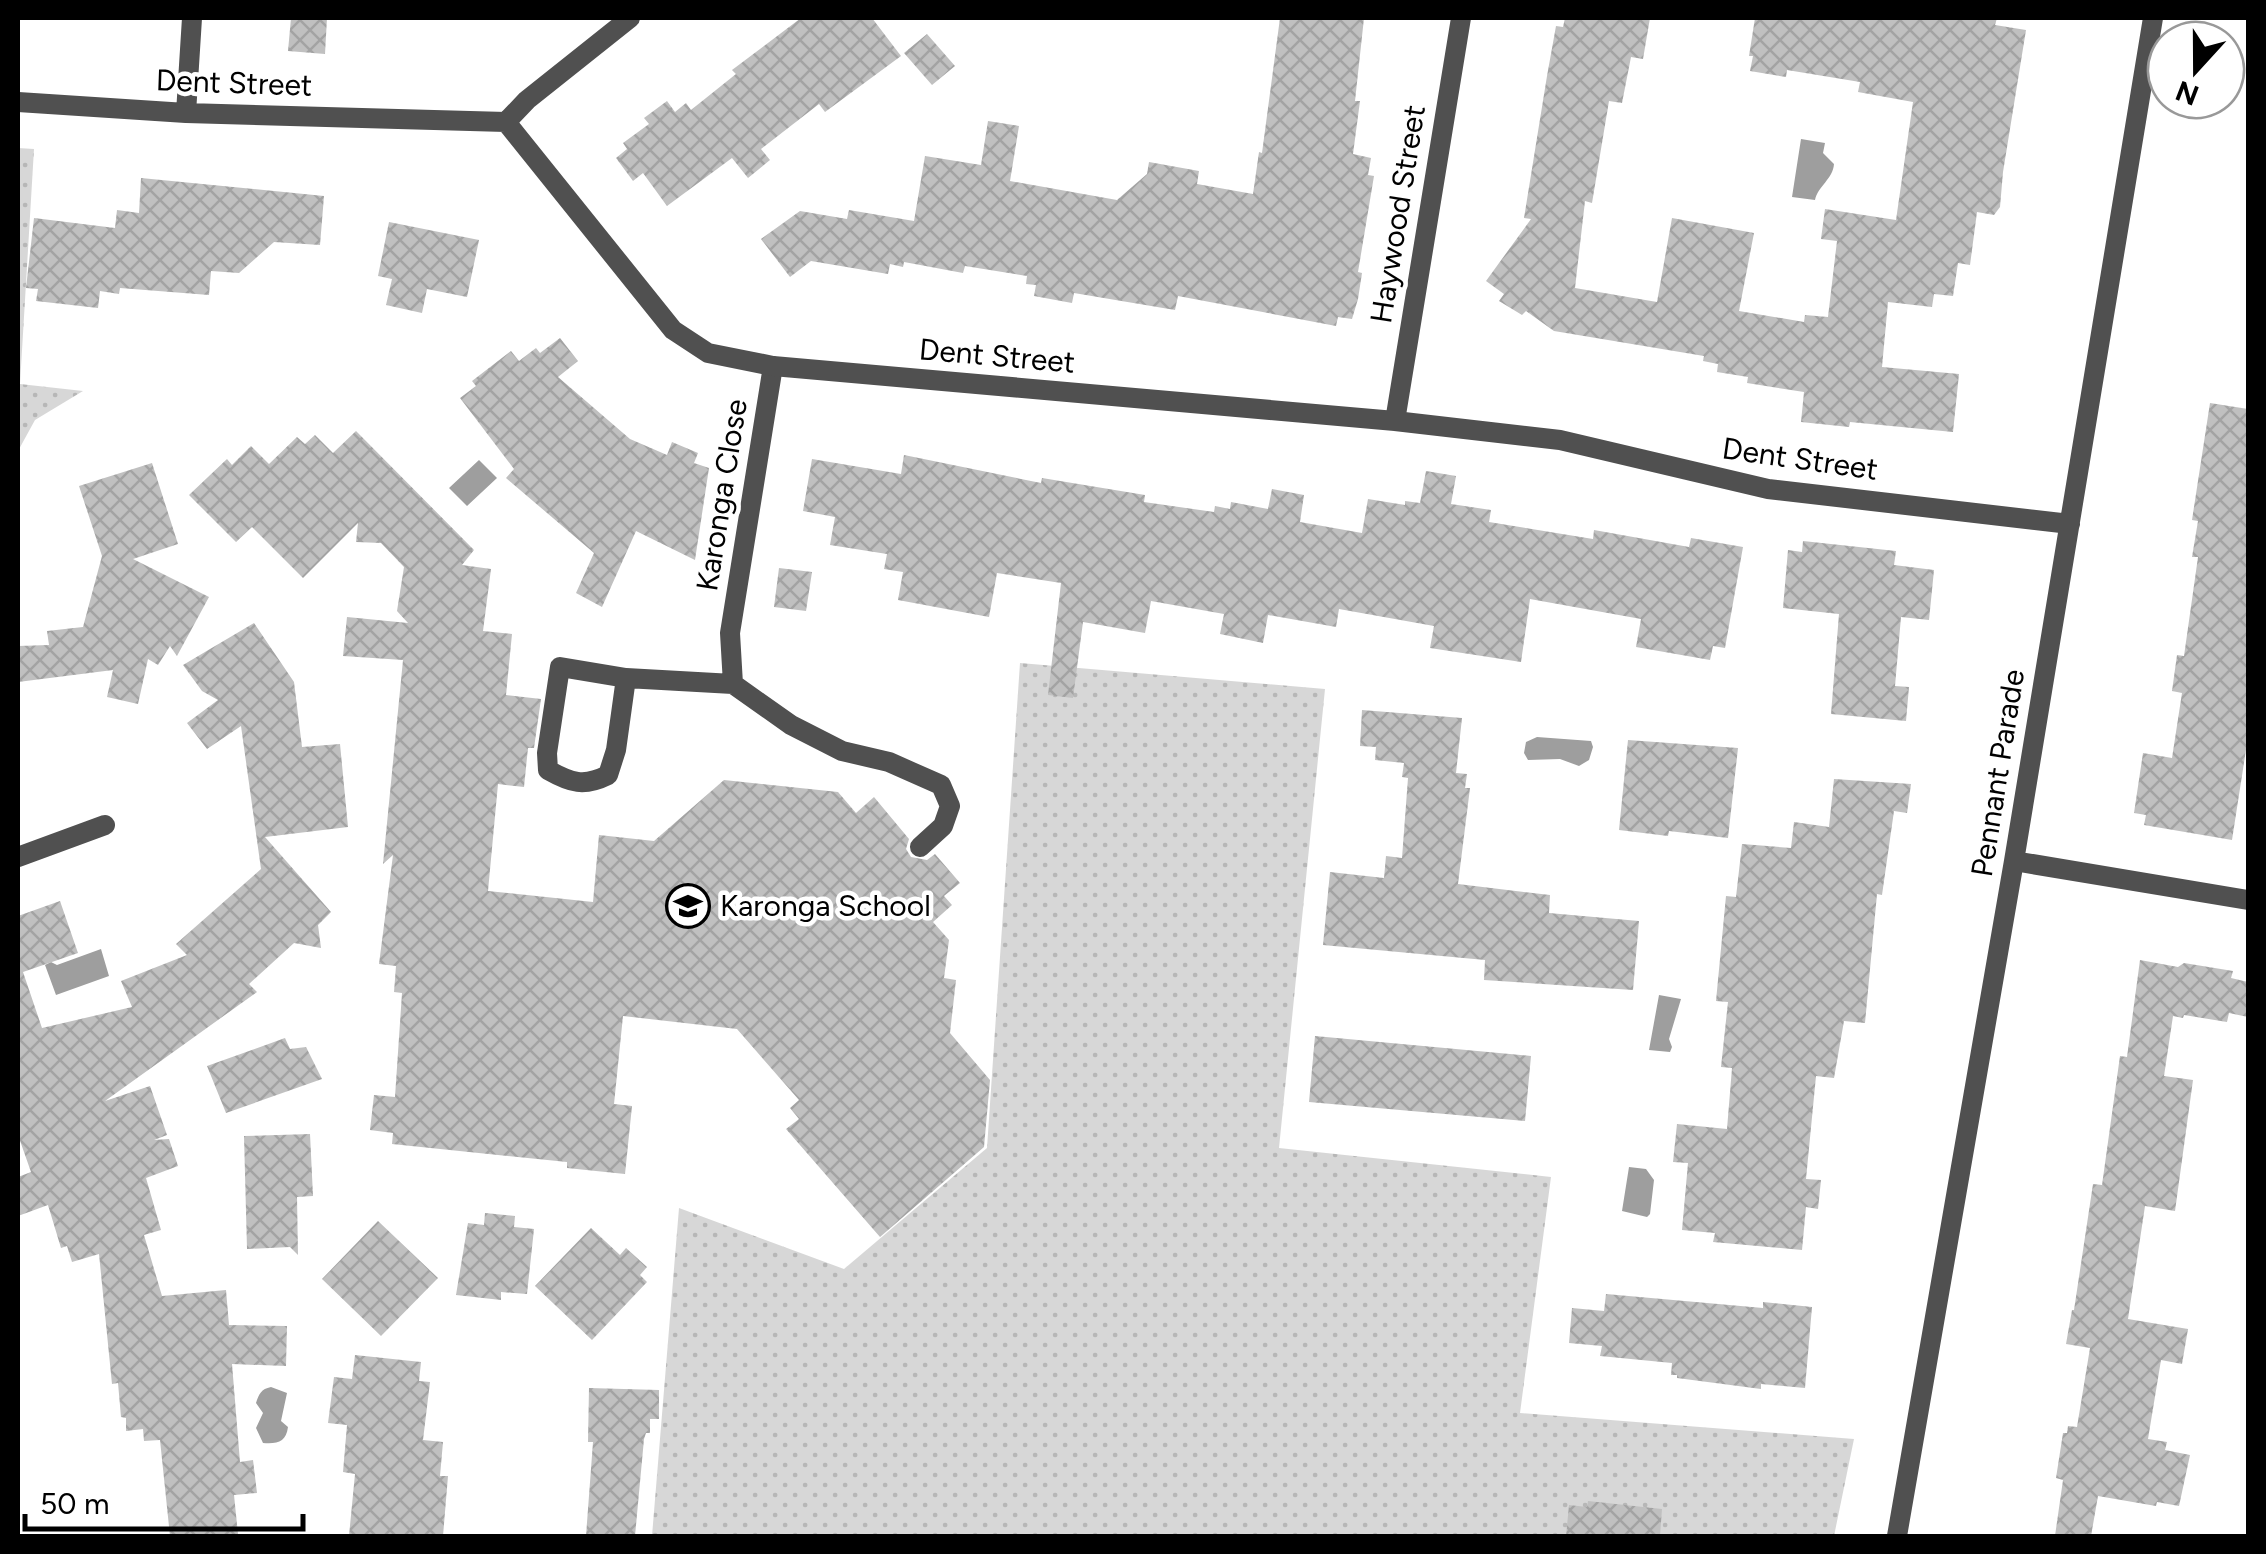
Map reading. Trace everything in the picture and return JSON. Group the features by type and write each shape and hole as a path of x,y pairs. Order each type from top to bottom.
{"street":[{"path":"186,113 192,18"},
{"path":"506,122 527,100 630,18"},
{"name":"Haywood Street","path":"1395,421 1461,18"},
{"name":"Pennant Parade","path":"1897,1536 2014,861 2152,18"},
{"name":"Dent Street","path":"18,102 186,113 506,122 674,330 708,354 773,366 1395,421 1560,440 1768,490 2070,524"},
{"name":"Karonga Close","path":"733,684 730,633 773,366"},
{"path":"626,678 616,750 608,776 590,784 570,782 548,770 560,666 626,678 733,684 792,725 842,751 890,762 941,784 950,806 942,826 920,847"},
{"path":"18,857 105,824"},
{"path":"2014,861 2248,900"}],"shaded area":[{"path":"1801,139 1825,143 1823,153 1834,164 1815,200 1792,197"},
{"path":"18,148 34,149 20,384 83,391 35,420 18,451"},
{"path":"479,460 497,478 467,506 449,488"},
{"path":"1020,663 1325,689 1279,1148 1551,1177 1520,1413 1854,1439 1834,1536 652,1536 679,1208 844,1269 987,1148"},
{"path":"1537,737 1591,741 1593,747 1589,760 1579,766 1560,759 1528,760 1524,753 1526,742"},
{"path":"101,949 109,976 56,995 45,965 57,965"},
{"path":"1659,995 1681,999 1669,1039 1670,1052 1649,1050"},
{"path":"1629,1167 1646,1169 1654,1180 1647,1217 1622,1211"},
{"path":"271,1387 287,1393 281,1421 288,1427 280,1441 263,1443 256,1428 263,1413 256,1403 261,1392"}],"building":[{"path":"291,18 327,18 325,54 288,51"},
{"path":"801,18 872,18 901,56 825,112 819,104 761,149 770,160 748,178 732,158 667,206 643,173 633,181 616,158 627,149 623,143 649,124 644,118 667,101 675,112 686,103 691,110 736,74 732,70"},
{"path":"1280,18 1364,18 1353,154 1371,158 1368,175 1374,176 1358,272 1362,273 1358,299 1352,319 1338,317 1336,326 1178,296 1175,310 1074,293 1072,303 1034,296 1036,285 1026,284 1027,276 965,266 963,273 904,262 903,267 890,264 888,274 811,261 790,277 761,239 800,211 847,219 849,210 914,221 925,156 981,165 988,121 1019,126 1010,181 1117,200 1147,174 1149,162 1199,171 1197,184 1253,194"},
{"path":"1565,18 1650,18 1643,59 1631,57 1622,103 1609,101 1592,203 1585,201 1575,288 1657,302 1672,218 1754,233 1739,311 1804,322 1805,315 1828,317 1837,241 1821,239 1825,209 1896,220 1913,102 1858,92 1860,82 1787,70 1786,77 1750,71 1755,18 1997,18 1995,25 2026,30 2000,207 1994,215 1977,212 1970,265 1958,263 1953,296 1934,294 1932,307 1888,302 1882,367 1959,374 1953,432 1850,422 1849,427 1801,422 1804,392 1747,383 1748,377 1717,372 1718,364 1703,361 1704,356 1554,331 1526,311 1522,315 1499,301 1504,294 1486,281 1531,219 1524,218 1547,76 1556,26 1563,27"},
{"path":"927,34 955,66 932,85 904,53"},
{"path":"141,178 324,196 320,245 274,242 239,273 211,271 209,295 120,288 119,294 100,291 98,308 36,301 38,289 26,288 34,218 115,228 117,210 139,213"},
{"path":"389,222 479,240 467,297 427,289 422,313 386,305 392,279 378,276"},
{"path":"560,338 578,361 558,377 630,439 667,455 672,442 698,453 694,463 709,468 695,560 636,531 602,607 576,593 594,553 506,478 514,469 460,398 476,386 472,381 511,351 519,361 536,348 540,353"},
{"path":"2210,403 2248,409 2248,737 2232,840 2144,825 2146,815 2134,813 2143,753 2172,758 2182,693 2172,691 2177,655 2184,656 2198,557 2192,557 2198,521 2192,520"},
{"path":"356,431 474,550 462,565 491,569 483,631 512,634 506,695 541,699 534,748 528,748 524,787 498,784 488,891 593,902 599,835 654,841 724,780 838,792 856,813 874,797 909,839 906,849 911,857 927,860 935,854 960,883 944,896 952,905 933,922 949,940 944,978 956,980 950,1033 990,1080 984,1147 880,1237 786,1129 799,1119 790,1108 799,1100 737,1029 623,1016 614,1104 632,1106 625,1174 567,1168 567,1162 392,1144 393,1133 370,1130 374,1095 395,1097 402,993 394,992 396,966 379,964 393,855 383,864 403,660 343,656 347,617 408,623 397,611 404,567 381,543 356,542 358,523 303,578 252,527 236,542 189,495 227,459 232,465 251,446 269,464 297,437 305,444 315,435 333,453"},
{"path":"904,455 1041,483 1042,478 1145,495 1144,502 1214,512 1215,506 1230,509 1231,502 1268,509 1272,489 1304,495 1300,522 1362,533 1368,499 1405,505 1405,501 1420,503 1426,471 1456,476 1451,504 1491,510 1489,522 1593,539 1594,530 1689,547 1691,538 1743,547 1725,648 1713,646 1710,660 1636,647 1641,619 1530,599 1521,662 1430,648 1434,626 1339,609 1336,627 1268,615 1263,643 1220,634 1224,614 1151,601 1145,633 1083,622 1073,698 1048,695 1061,583 997,573 989,617 898,600 903,572 884,569 887,554 830,545 835,517 803,511 812,459 901,474"},
{"path":"152,463 178,544 133,559 209,597 177,656 170,646 158,665 148,659 138,704 107,697 113,670 18,682 18,646 49,645 47,631 83,627 102,556 79,486"},
{"path":"1803,541 1896,551 1894,565 1934,570 1929,620 1901,617 1895,686 1909,687 1906,721 1831,714 1839,614 1783,608 1788,550 1802,552"},
{"path":"779,568 812,572 806,611 774,607"},
{"path":"254,623 294,682 302,747 340,744 348,827 265,837 331,912 318,925 321,948 294,943 249,984 257,992 105,1101 150,1086 167,1135 154,1140 169,1139 178,1166 146,1178 161,1230 144,1235 162,1296 226,1290 229,1325 287,1326 286,1366 232,1364 240,1462 253,1460 257,1493 234,1495 238,1534 170,1536 160,1440 144,1441 143,1429 126,1431 118,1383 112,1384 99,1254 72,1262 67,1246 61,1248 48,1205 18,1216 18,1177 31,1172 18,1135 18,916 60,901 78,953 23,972 42,1028 132,1007 121,981 187,955 176,944 261,869 241,726 207,749 187,723 218,700 202,691 183,665"},
{"path":"1362,710 1462,718 1456,773 1467,774 1465,788 1470,788 1458,884 1550,895 1549,913 1639,921 1633,990 1484,980 1485,960 1323,945 1330,872 1384,878 1386,856 1402,858 1408,778 1402,777 1404,763 1375,760 1376,747 1360,746"},
{"path":"1628,740 1738,748 1728,838 1619,830"},
{"path":"1834,779 1911,784 1907,813 1894,811 1882,895 1877,894 1865,1023 1844,1021 1834,1078 1816,1076 1806,1179 1821,1180 1818,1209 1806,1207 1802,1250 1713,1242 1715,1233 1682,1230 1688,1163 1673,1162 1677,1124 1727,1129 1732,1068 1721,1067 1728,1002 1716,1001 1726,896 1736,897 1742,844 1791,848 1794,822 1829,827"},
{"path":"2140,960 2233,971 2231,978 2248,982 2248,1017 2229,1013 2227,1022 2173,1016 2164,1076 2193,1080 2175,1211 2145,1206 2128,1319 2188,1329 2182,1364 2161,1360 2148,1439 2167,1442 2165,1450 2190,1455 2179,1506 2098,1496 2091,1536 2055,1536 2063,1480 2056,1478 2063,1433 2067,1433 2068,1426 2077,1427 2090,1348 2066,1344 2093,1184 2102,1185 2120,1056 2127,1057"},
{"path":"1315,1036 1531,1056 1525,1121 1309,1102"},
{"path":"285,1038 290,1049 306,1047 322,1079 226,1113 207,1066"},
{"path":"310,1134 313,1196 297,1197 298,1255 290,1247 247,1249 244,1136"},
{"path":"485,1213 515,1216 514,1227 534,1229 527,1294 501,1292 501,1300 456,1295 468,1223 484,1225"},
{"path":"378,1221 438,1278 381,1336 322,1279"},
{"path":"591,1228 620,1255 626,1248 647,1267 640,1275 647,1282 592,1340 535,1286"},
{"path":"1606,1294 1763,1308 1763,1302 1812,1307 1805,1388 1761,1384 1761,1389 1677,1378 1671,1375 1672,1363 1600,1356 1602,1346 1569,1343 1572,1308 1604,1311"},
{"path":"355,1355 421,1362 419,1381 430,1382 423,1440 443,1442 440,1476 448,1476 443,1536 349,1536 355,1474 343,1472 347,1425 328,1423 334,1377 352,1379"},
{"path":"589,1388 659,1390 659,1419 650,1419 650,1433 644,1439 635,1536 586,1536 593,1442 588,1442"},
{"path":"1588,1501 1662,1509 1660,1536 1566,1536 1569,1505 1587,1507"}],"place":[{"name":"Karonga School","path":"688,906"}]}
